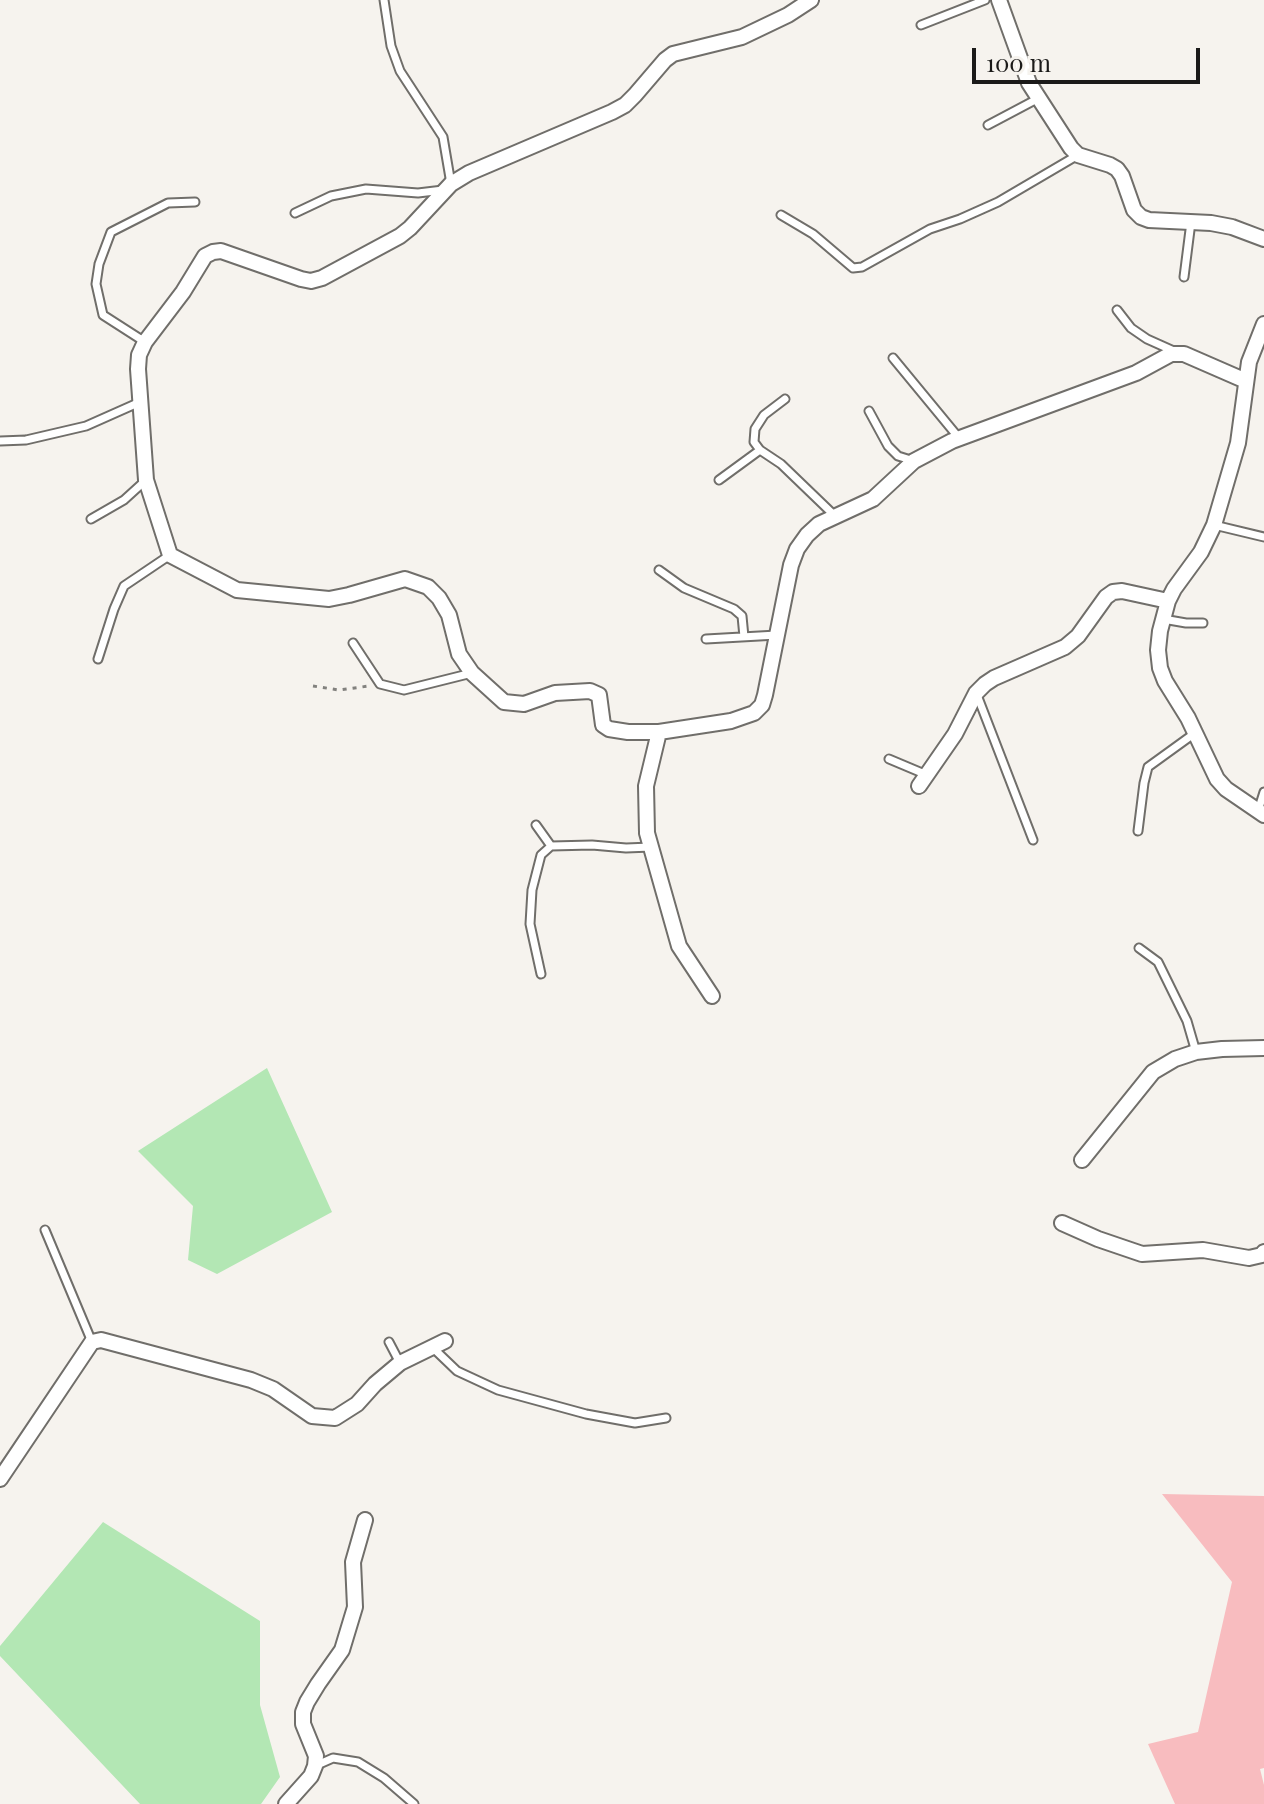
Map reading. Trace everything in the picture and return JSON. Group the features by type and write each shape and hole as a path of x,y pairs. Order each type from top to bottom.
{"street":[{"path":"811,0 788,15 730,42 673,54 625,105 469,173 448,187 400,236 322,278 311,281 301,279 221,251 205,256 139,355 146,480 170,555 237,590 329,599 405,579 428,587 449,615 459,654 472,673 504,702 524,704 555,693 590,691 599,695 603,725 628,732 659,732 731,721 754,713 762,705 791,565 807,535 819,524 873,499 927,452 1136,373 1178,352 1246,381"},
{"path":"999,0 1024,71 1071,148 1078,155 1117,169 1134,210 1141,217 1211,223 1264,239"},
{"path":"1261,813 1226,789 1217,779 1165,681 1158,650 1168,601 1201,552 1214,525 1238,443 1253,350 1264,324"},
{"path":"923,781 955,734 976,693 985,684 1065,647 1078,636 1113,592 1122,591 1168,601"},
{"path":"659,732 646,786 647,833 679,946 712,996"},
{"path":"1082,1160 1153,1072 1175,1059 1196,1052 1264,1048"},
{"path":"1062,1223 1142,1254 1203,1250 1249,1258 1264,1252"},
{"path":"0,1479 92,1342 101,1340 251,1380 273,1389 312,1416 335,1418 357,1404 400,1363 439,1344"},
{"path":"286,1804 311,1776 315,1766 316,1756 303,1724 303,1712 342,1650 355,1607 353,1562 365,1520"}],"lane":[{"path":"295,213 331,196 366,189 418,193 448,187 443,137 400,71 391,46 384,0"},
{"path":"921,25 985,0"},
{"path":"988,125 1039,98"},
{"path":"781,215 813,234 853,268 862,267 930,229 998,202 1078,155"},
{"path":"145,342 103,315 96,284 99,264 111,232 168,203 195,202"},
{"path":"1184,277 1191,222"},
{"path":"1117,310 1131,328 1147,339 1178,352"},
{"path":"893,358 959,438"},
{"path":"785,399 764,415 755,429 754,442 835,516"},
{"path":"0,441 26,440 86,426 140,402"},
{"path":"869,411 888,446 898,456 914,461"},
{"path":"719,480 760,450"},
{"path":"91,519 124,500 146,480"},
{"path":"1214,525 1264,537"},
{"path":"98,659 124,586 170,555"},
{"path":"659,570 684,588 734,609 742,616 744,637"},
{"path":"1163,619 1203,623"},
{"path":"706,639 777,635"},
{"path":"353,643 380,684 404,690 472,673"},
{"path":"976,693 1033,840"},
{"path":"1138,831 1148,767 1195,733"},
{"path":"889,759 923,781"},
{"path":"1261,813 1264,792"},
{"path":"536,825 551,846"},
{"path":"541,974 530,924 532,890 541,855 551,846 651,847"},
{"path":"1139,948 1158,962 1187,1021 1196,1052"},
{"path":"45,1230 92,1342"},
{"path":"389,1342 400,1363"},
{"path":"439,1344 457,1371 498,1390 586,1414 635,1423 666,1418"},
{"path":"315,1766 333,1758 358,1762 384,1778 414,1804"}],"path":[{"path":"313,686 339,690 380,684"}],"shaded area":[{"path":"267,1068 332,1212 217,1274 188,1260 193,1206 138,1151"},
{"path":"1162,1494 1264,1496 1264,1768 1260,1769 1264,1804 1175,1804 1148,1744 1198,1732 1232,1582"},
{"path":"103,1522 260,1621 260,1705 280,1777 261,1804 140,1804 0,1656 0,1646"}]}
